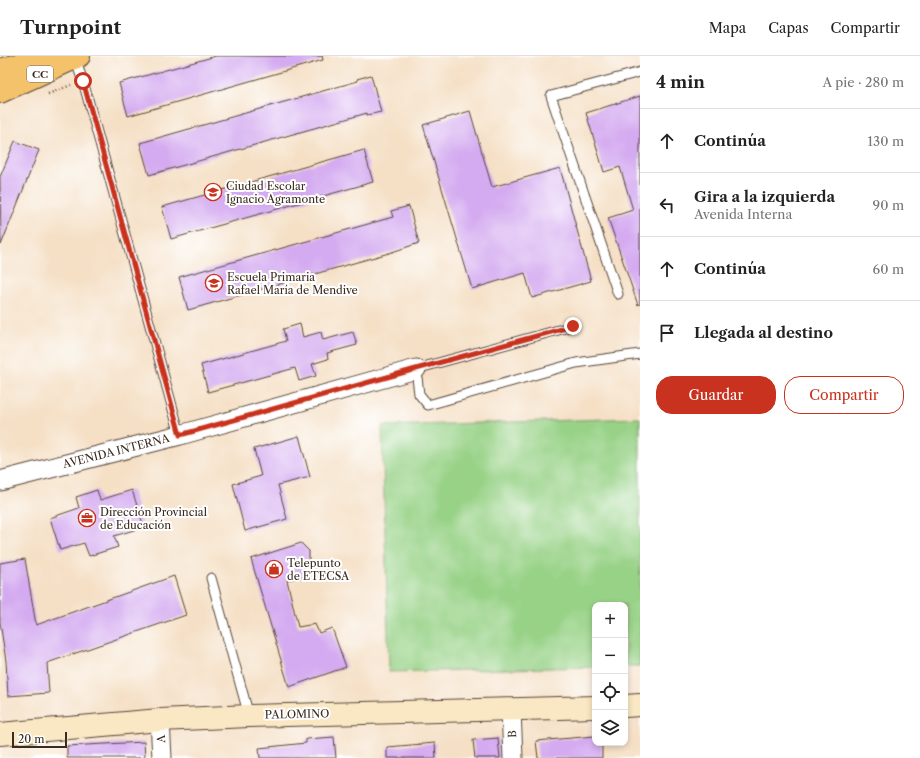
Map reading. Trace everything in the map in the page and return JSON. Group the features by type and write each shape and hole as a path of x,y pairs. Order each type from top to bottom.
{"main road":[{"name":"CC","path":"0,70 46,56"},
{"name":"CC","path":"1,88 76,57"}],"street":[{"name":"AVENIDA INTERNA","path":"0,481 180,435 416,369"},
{"path":"628,706 640,705"},
{"name":"PALOMINO","path":"0,734 160,720 249,716 592,707"},
{"name":"B","path":"511,709 513,758"},
{"name":"A","path":"160,720 162,758"}],"lane":[{"path":"76,57 180,435"},
{"path":"618,294 551,96 640,72"},
{"path":"573,326 416,369 419,394 428,405 576,362 640,354"},
{"path":"211,578 249,716"}],"green space":[{"path":"640,418 640,666 628,666 628,602 592,602 592,667 389,672 382,426"}],"building":[{"path":"216,56 322,56 323,60 128,116 119,83"},
{"path":"371,75 381,112 367,115 367,113 149,175 140,143 358,81 357,79"},
{"path":"640,96 640,304 638,305 608,218 633,210 620,167 604,172 586,113"},
{"path":"470,111 492,187 560,168 591,281 532,298 525,273 472,289 423,125"},
{"path":"15,141 39,150 1,245 0,177"},
{"path":"364,150 373,182 171,239 162,207"},
{"path":"409,206 419,243 389,253 188,310 179,277 393,217 391,211"},
{"path":"300,324 303,337 321,332 323,340 353,332 357,345 327,353 328,359 312,364 316,376 299,381 295,368 208,392 201,365 286,341 283,329"},
{"path":"299,436 310,477 278,485 287,519 245,531 233,484 261,476 254,449"},
{"path":"97,490 100,500 132,490 144,527 114,536 118,547 89,556 84,543 60,550 50,518 79,508 76,497"},
{"path":"301,543 309,551 309,559 302,563 307,576 287,580 298,627 315,624 319,633 332,628 346,667 289,687 251,559"},
{"path":"25,559 36,625 174,576 186,615 47,663 49,693 8,696 6,661 0,622 0,563"},
{"path":"592,736 592,746 602,746 602,758 538,758 536,741"},
{"path":"334,737 336,758 260,758 259,748 306,743 306,739"},
{"path":"498,738 500,758 475,758 473,740"},
{"path":"144,742 145,758 67,758 67,746"},
{"path":"435,743 436,758 387,758 387,747"}],"place":[{"name":"Ciudad Escolar Ignacio Agramonte","path":"213,192"},
{"name":"Escuela Primaria Rafael María de Mendive","path":"214,283"},
{"name":"Dirección Provincial de Educación","path":"87,518"},
{"name":"Telepunto de ETECSA","path":"274,569"}],"route":[{"path":"83,81 180,435 573,326"}]}
